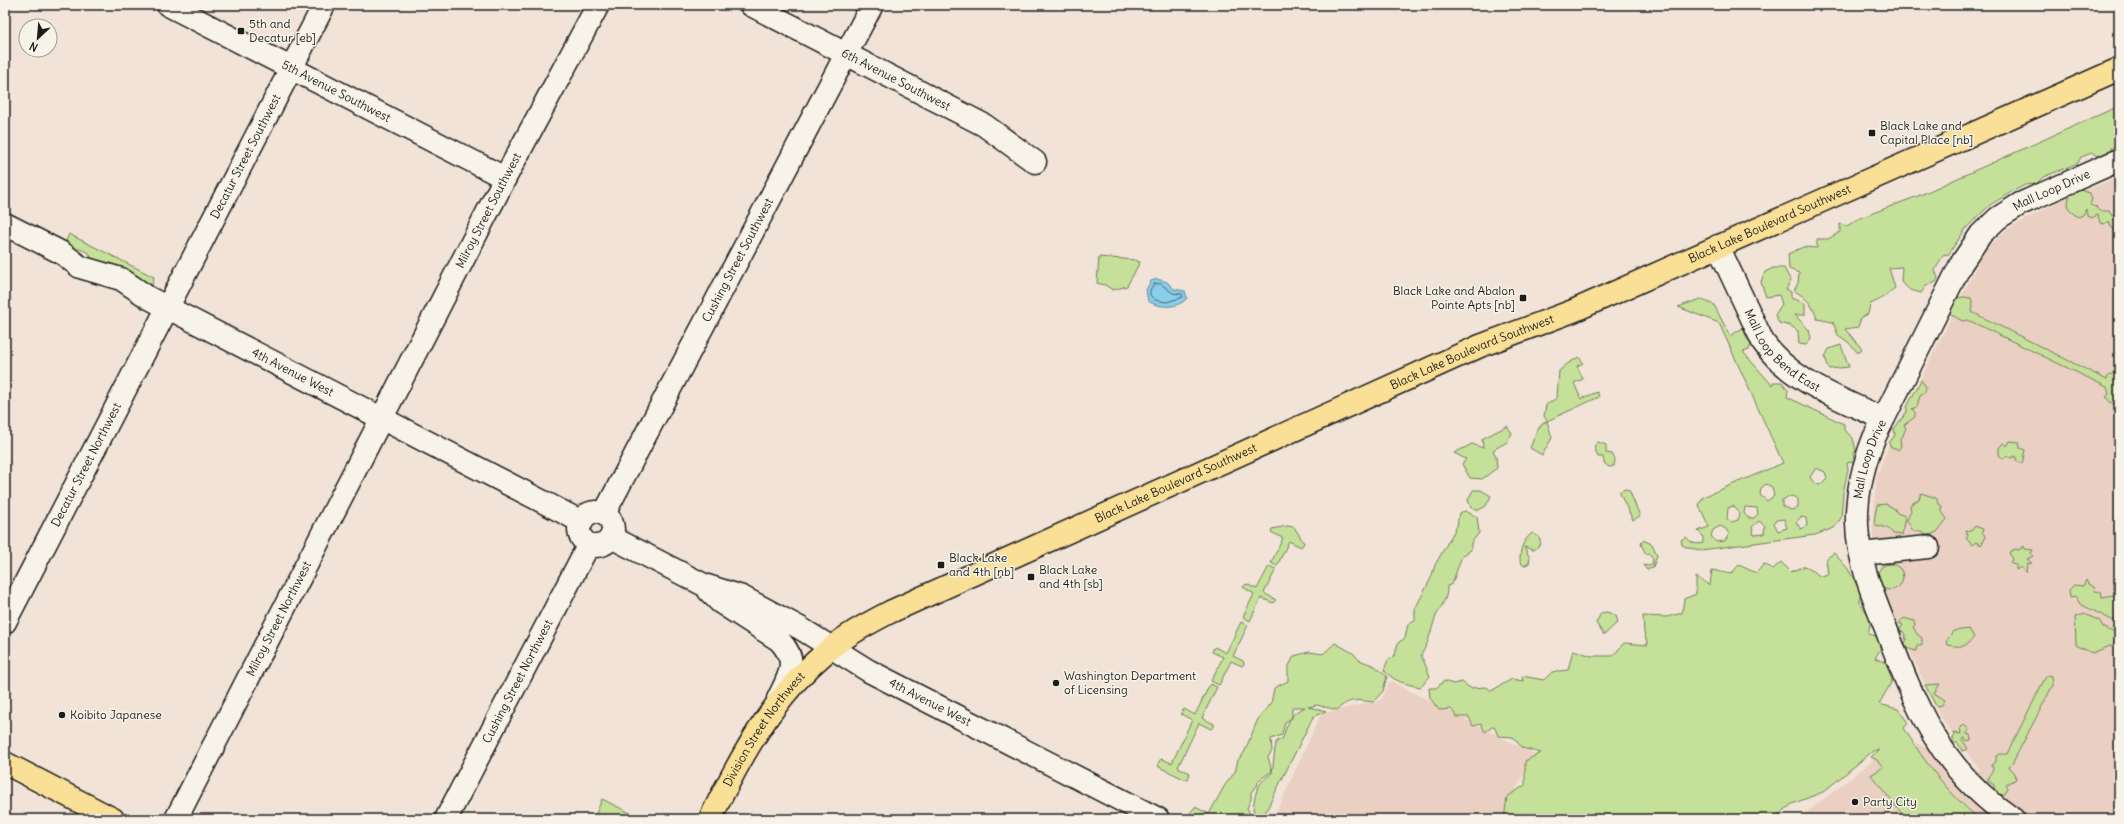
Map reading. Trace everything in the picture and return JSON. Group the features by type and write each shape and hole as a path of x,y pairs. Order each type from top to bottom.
{"main road":[{"name":"Black Lake Boulevard Southwest","path":"831,648 856,630 890,612 1480,346 1573,311 2119,69"},
{"name":"Division Street Northwest","path":"710,819 748,746 772,710 807,669 831,648"},
{"path":"5,763 113,819"}],"street":[{"name":"5th Avenue Southwest","path":"168,5 291,70 505,178"},
{"name":"Decatur Street Southwest","path":"168,308 324,5"},
{"name":"Milroy Street Southwest","path":"382,418 505,178 598,5"},
{"name":"6th Avenue Southwest","path":"751,5 847,53 984,125 1035,162"},
{"name":"Cushing Street Southwest","path":"604,514 872,5"},
{"name":"Mall Loop Drive","path":"2013,819 1978,791 1955,766 1933,738 1914,700 1866,576 1857,524 1858,494 1866,458 1883,419 1961,264 1981,234 1998,218 2020,204 2119,160"},
{"name":"4th Avenue West","path":"5,224 62,253 80,267 121,279 145,296 582,522"},
{"name":"Mall Loop Bend East","path":"1718,246 1763,342 1773,356 1784,367 1798,376 1883,419"},
{"name":"Decatur Street Northwest","path":"5,622 168,308"},
{"name":"Milroy Street Northwest","path":"176,819 382,418"},
{"path":"589,514 604,514 611,522 613,532 611,537 608,541 599,546 589,544 582,537 580,532 582,522 589,514"},
{"name":"4th Avenue West","path":"611,537 704,585 742,598 800,628 869,670 1158,819"},
{"name":"Cushing Street Northwest","path":"446,819 589,544"},
{"path":"1861,554 1928,547"},
{"name":"4th Avenue West","path":"704,585 720,602 779,640 788,652 792,668 772,710"}],"shaded area":[{"path":"2119,177 2119,819 1798,819 1903,737 1981,771 1951,732 1935,707 1885,595 1873,539 1873,515 1877,475 1893,435 1985,249 2007,229 2065,198"},
{"path":"1390,681 1534,754 1501,819 1273,819 1321,714 1381,700"}],"green space":[{"path":"2119,106 2119,146 2111,148 2111,154 2100,157 2092,153 2081,157 2078,163 2043,177 2036,184 2025,185 1990,205 1967,227 1948,255 1944,254 1935,270 1938,278 1936,282 1926,286 1921,293 1910,290 1901,282 1902,267 1889,268 1895,288 1881,299 1870,304 1868,314 1861,318 1858,327 1845,329 1862,349 1858,353 1848,342 1838,335 1833,322 1817,319 1809,302 1803,296 1794,291 1798,283 1799,273 1789,269 1788,254 1803,247 1817,248 1817,239 1828,239 1840,232 1840,224 1847,226 1860,218 1918,196"},
{"path":"2077,189 2089,193 2092,199 2090,205 2097,207 2099,211 2109,211 2112,216 2115,214 2119,216 2119,231 2116,231 2111,227 2109,221 2104,224 2100,223 2098,215 2091,218 2087,216 2086,209 2083,215 2078,217 2069,210 2068,204 2070,195"},
{"path":"69,234 154,277 152,285 127,272 91,259 90,254 87,252 68,245 65,243"},
{"path":"1099,257 1135,260 1140,262 1127,286 1113,290 1105,285 1097,283"},
{"path":"1773,268 1784,268 1791,281 1786,289 1791,292 1791,298 1805,303 1805,315 1795,315 1809,330 1811,338 1806,345 1799,344 1798,331 1791,326 1779,323 1775,315 1782,304 1779,295 1766,297 1761,282 1765,272"},
{"path":"1955,298 1971,298 1973,305 1972,312 2107,380 2108,376 2119,372 2119,404 2111,403 2106,397 2109,394 2107,387 1968,320 1962,321 1949,313 1949,304"},
{"path":"1700,299 1714,305 1730,336 1743,328 1747,339 1751,343 1749,350 1743,352 1772,385 1773,382 1782,382 1788,390 1787,397 1844,424 1844,430 1853,438 1856,451 1853,454 1855,461 1847,463 1848,469 1843,493 1841,518 1834,528 1815,535 1701,550 1682,545 1681,540 1686,537 1693,543 1703,543 1703,536 1698,531 1709,527 1699,505 1703,497 1783,463 1719,323 1678,307","holes":["1816,468 1825,472 1827,478 1820,485 1814,483 1810,477","1766,484 1772,487 1774,496 1767,501 1760,495 1761,488","1792,496 1798,499 1798,508 1791,510 1782,506 1782,500","1733,506 1739,512 1738,520 1732,522 1727,519 1728,508","1745,507 1757,508 1758,514 1754,518 1748,518 1744,513","1801,517 1806,518 1807,526 1801,529 1796,522","1784,519 1787,528 1778,531 1774,523 1776,520","1759,521 1765,526 1764,534 1754,535 1752,527","1720,526 1726,529 1729,534 1725,541 1716,542 1711,536 1713,530"]},
{"path":"1841,345 1849,367 1829,369 1825,357 1829,349"},
{"path":"1579,357 1583,363 1577,366 1583,379 1574,383 1581,399 1597,392 1599,397 1547,421 1544,416 1546,405 1557,398 1559,371"},
{"path":"1921,380 1926,387 1925,392 1920,395 1917,407 1912,409 1915,412 1915,417 1904,425 1906,428 1900,438 1901,446 1898,450 1891,448 1889,443 1895,435 1894,429 1907,412 1907,407"},
{"path":"1547,421 1552,438 1542,455 1530,448 1538,429"},
{"path":"1507,426 1512,433 1507,442 1493,450 1496,457 1497,468 1482,479 1470,478 1462,464 1466,459 1454,453 1472,444 1483,448 1482,439"},
{"path":"2010,441 2019,442 2020,448 2025,450 2022,464 2016,460 2016,456 2011,458 2007,456 2003,459 1999,455 1999,448 2003,443 2007,446"},
{"path":"1598,442 1606,445 1606,453 1612,454 1615,459 1614,466 1609,467 1604,463 1603,457 1598,457 1594,446"},
{"path":"1626,489 1629,490 1640,516 1633,520 1620,494 1620,491"},
{"path":"1473,490 1481,490 1491,496 1486,506 1479,510 1471,508 1468,500"},
{"path":"1921,493 1936,498 1942,506 1942,512 1947,519 1937,532 1927,536 1921,531 1913,531 1907,520 1911,511 1910,505 1919,499"},
{"path":"1886,504 1895,509 1897,513 1905,516 1902,535 1893,534 1884,527 1877,527 1874,521 1877,505"},
{"path":"1465,511 1477,517 1479,533 1471,543 1471,550 1462,556 1452,584 1447,586 1445,598 1436,616 1428,641 1421,655 1430,676 1421,687 1401,682 1384,670 1388,660 1395,655 1398,643 1405,638 1408,624 1415,621 1415,609 1431,578 1435,565 1457,526 1459,513"},
{"path":"1287,526 1294,527 1304,543 1301,547 1289,541 1277,566 1271,563 1283,538 1271,532 1272,529"},
{"path":"1975,526 1983,529 1982,532 1986,537 1981,545 1976,542 1972,545 1966,538 1968,536 1966,530 1971,531"},
{"path":"1532,533 1539,537 1541,544 1534,550 1524,547 1530,558 1529,563 1524,566 1520,562 1520,553 1524,543"},
{"path":"1643,540 1652,544 1657,555 1653,567 1647,570 1643,565 1648,566 1652,564 1653,559 1649,553 1646,554 1641,544"},
{"path":"2024,546 2025,549 2033,550 2031,553 2033,556 2027,559 2032,563 2027,564 2026,573 2021,567 2016,570 2016,565 2010,562 2012,560 2009,552 2015,549 2019,550"},
{"path":"1834,553 1848,569 1860,591 1860,603 1871,619 1868,634 1876,636 1881,648 1875,658 1886,663 1892,681 1879,704 1898,709 1908,723 1904,728 1920,753 1947,788 1979,819 1906,819 1871,775 1883,767 1877,760 1871,757 1879,749 1873,751 1823,792 1792,804 1774,819 1504,819 1507,797 1525,785 1525,761 1541,753 1522,748 1513,737 1498,736 1494,726 1485,732 1481,724 1473,726 1469,717 1457,717 1451,709 1439,710 1430,698 1429,688 1436,688 1444,681 1453,684 1462,682 1470,688 1487,687 1491,691 1512,679 1523,681 1522,676 1544,680 1552,672 1568,670 1573,650 1592,656 1613,656 1624,643 1648,645 1644,633 1643,616 1667,617 1682,613 1684,599 1696,594 1696,577 1710,585 1712,570 1731,574 1739,565 1756,573 1764,564 1773,569 1781,562 1791,572 1805,566 1821,577 1828,575 1826,559"},
{"path":"1890,564 1900,567 1903,577 1900,587 1890,590 1880,587 1877,577 1880,567"},
{"path":"1269,566 1276,569 1264,593 1276,600 1273,603 1261,598 1250,621 1243,617 1254,594 1243,587 1246,584 1257,589"},
{"path":"2086,580 2088,584 2094,587 2095,591 2101,592 2102,598 2114,596 2119,600 2119,611 2114,621 2080,604 2076,597 2070,598 2069,590 2074,585 2083,586"},
{"path":"1607,612 1616,616 1618,622 1604,635 1596,623 1601,613"},
{"path":"2085,614 2100,621 2103,627 2117,634 2113,645 2092,653 2076,645 2075,617"},
{"path":"1904,618 1914,621 1915,625 1913,627 1917,634 1922,638 1922,645 1917,645 1916,651 1906,648 1905,644 1907,638 1905,639 1906,636 1902,630 1901,633 1900,629 1903,625 1899,623"},
{"path":"1241,622 1248,625 1233,656 1243,661 1244,664 1242,666 1231,661 1219,685 1211,681 1223,657 1212,652 1213,649 1215,647 1226,653"},
{"path":"1969,629 1974,637 1969,643 1962,646 1947,645 1946,642 1953,631"},
{"path":"1335,643 1353,653 1359,660 1375,666 1387,676 1383,691 1373,702 1349,702 1345,703 1337,710 1317,705 1308,707 1326,711 1313,717 1262,819 1253,810 1256,793 1263,781 1272,773 1276,742 1283,738 1290,719 1285,722 1282,735 1271,739 1272,751 1268,757 1272,771 1259,780 1257,786 1251,792 1251,799 1247,808 1253,819 1195,819 1190,813 1195,807 1209,814 1225,785 1235,772 1238,760 1244,753 1258,719 1271,704 1274,688 1288,681 1288,668 1294,656 1309,652 1323,654","holes":["1292,707 1305,707 1297,711 1292,717"]},
{"path":"2049,675 2052,676 2053,685 2012,764 2009,767 2015,773 2016,779 2006,785 2008,789 2004,795 1998,794 1994,791 1994,785 1988,781 1988,777 1993,770 1992,765 1996,762 1996,757 2000,754 2007,754 2045,678"},
{"path":"1210,684 1217,687 1202,718 1214,724 1214,727 1211,729 1199,723 1178,767 1190,773 1188,779 1184,779 1159,767 1158,763 1161,759 1172,763 1192,720 1181,714 1184,709 1195,715"},
{"path":"1940,684 1934,693 1945,700 1942,705 1936,706 1925,685"},
{"path":"1964,725 1969,729 1967,734 1970,735 1971,740 1967,741 1965,738 1962,739 1968,749 1962,751 1958,743 1953,743 1953,738 1955,736 1954,733 1961,734 1960,727"},
{"path":"602,799 642,819 594,819"}],"water":[{"path":"1157,279 1167,282 1174,289 1185,291 1187,298 1183,302 1174,306 1157,305 1148,301 1146,290 1151,281"}],"place":[{"name":"5th and Decatur [eb]","path":"241,31"},
{"name":"Black Lake and Capital Place [nb]","path":"1872,133"},
{"name":"Black Lake and Abalon Pointe Apts [nb]","path":"1523,298"},
{"name":"Black Lake and 4th [nb]","path":"941,565"},
{"name":"Black Lake and 4th [sb]","path":"1031,577"},
{"name":"Washington Department of Licensing","path":"1056,683"},
{"name":"Koibito Japanese","path":"62,715"},
{"name":"Party City","path":"1855,802"}]}
